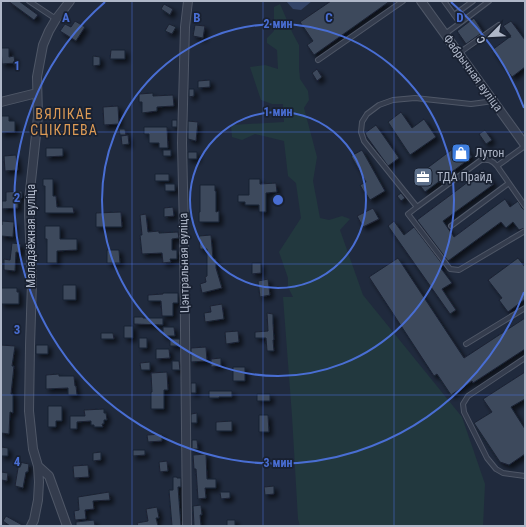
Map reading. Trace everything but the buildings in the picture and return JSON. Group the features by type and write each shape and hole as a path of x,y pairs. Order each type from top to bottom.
{"street":[{"name":"Маладзёжная вуліца","path":"31,526 34,520 38,500 39,482 38,466 34,449 29,411 32,282 29,200 38,116 38,69 43,45 49,31 70,1"},
{"name":"Цэнтральная вуліца","path":"187,526 182,143 185,27 188,1"},
{"name":"Фабрычная вуліца","path":"421,1 525,146"},
{"path":"1,102 37,93"},
{"path":"38,466 49,476 67,526"}],"lane":[{"path":"29,1 56,19"},
{"path":"318,60 397,3 403,1"},
{"path":"444,1 460,23"},
{"path":"454,15 473,1"},
{"path":"445,34 489,1"},
{"path":"458,53 498,25"},
{"path":"417,207 364,141 361,132 362,122 367,114 379,105 392,100 415,98 470,104 493,101"},
{"path":"497,166 525,146"},
{"path":"525,206 497,166 487,159 481,160 408,214 450,269 459,270 525,231"},
{"path":"451,226 509,183"},
{"path":"466,344 525,308"},
{"path":"525,358 468,396 463,404 464,412 487,458 496,469 503,473 525,476"}],"green space":[{"path":"280,4 299,45 300,79 308,91 309,100 304,108 317,157 313,181 320,218 329,220 342,216 350,219 340,230 363,295 462,417 485,484 483,526 300,526 298,519 283,297 293,297 288,287 288,278 279,252 301,218 296,183 288,176 284,141 255,134 242,140 232,137 231,125 284,122 283,104 272,104 261,100 250,67 265,65 278,69 277,50 267,43 267,38 274,31 274,7"}],"water":[{"path":"286,1 312,1 301,10 293,9"}],"place":[{"name":"Лутон","path":"461,153"},
{"name":"ТДА Прайд","path":"423,177"}],"district":[{"name":"ВЯЛІКАЕ СЦІКЛЕВА","path":"64,122"}]}
